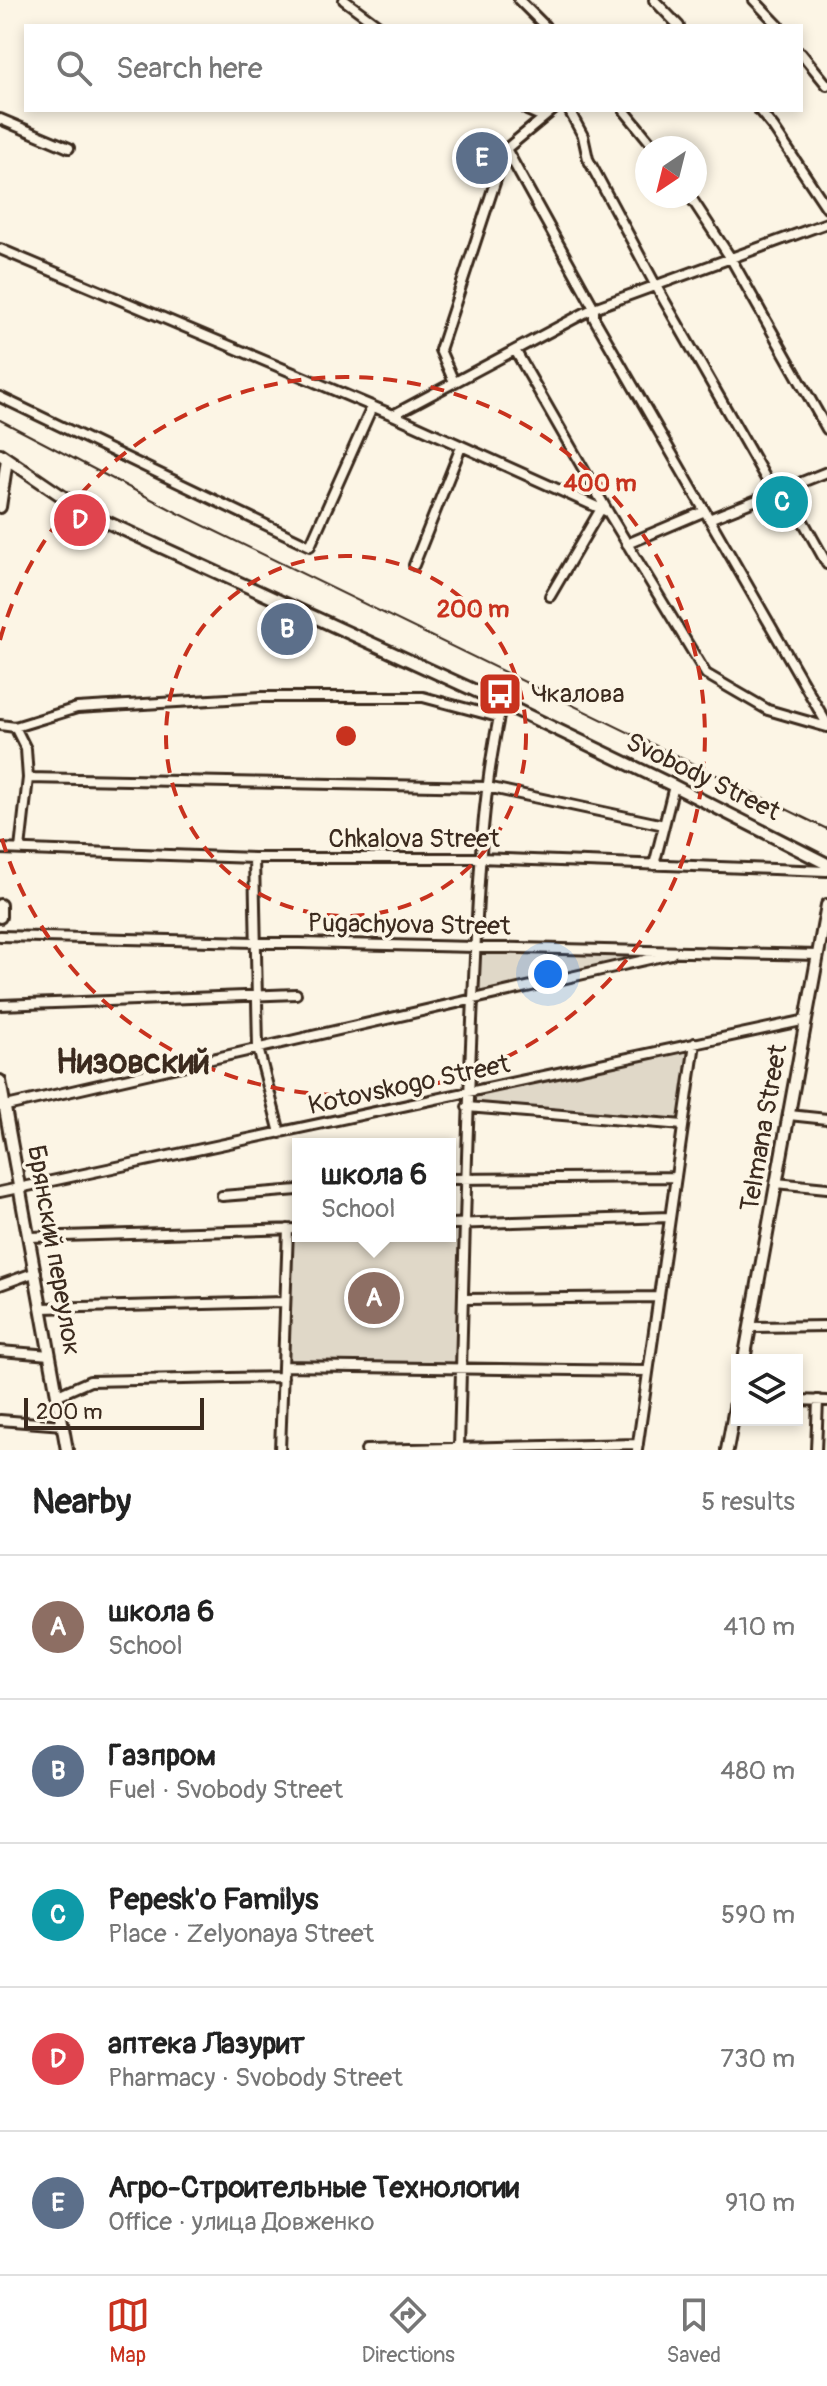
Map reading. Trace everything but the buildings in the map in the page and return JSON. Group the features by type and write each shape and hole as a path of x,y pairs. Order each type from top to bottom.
{"main road":[{"path":"0,507 4,456"},
{"name":"Svobody Street","path":"4,456 87,513 502,703 827,864"},
{"path":"0,905 0,917"},
{"name":"Telmana Street","path":"745,1354 827,905"},
{"name":"Брянский переулок","path":"0,1081 2,1107 21,1189 67,1450"},
{"path":"727,1450 732,1426"}],"street":[{"path":"346,0 376,24"},
{"path":"519,0 543,24"},
{"path":"654,0 677,24"},
{"path":"754,0 777,24"},
{"path":"803,55 827,85"},
{"path":"532,112 543,117"},
{"path":"454,382 440,350 506,149 550,112"},
{"path":"570,112 583,136 588,159 774,493"},
{"path":"626,112 645,136"},
{"path":"761,112 827,208"},
{"path":"0,119 69,148"},
{"path":"506,149 594,308 594,318 827,726"},
{"path":"698,208 730,257 827,429"},
{"path":"393,415 594,308 827,223"},
{"path":"0,249 604,508"},
{"path":"515,350 604,508 706,674 768,710 827,726"},
{"path":"0,397 310,546 372,407"},
{"path":"414,565 461,447"},
{"path":"627,544 827,472"},
{"path":"785,489 827,564"},
{"path":"550,596 604,508"},
{"path":"0,725 15,727 77,708 261,697 423,697 498,717"},
{"path":"464,1449 461,1369 467,1107 479,858 487,787 502,703"},
{"path":"15,727 26,749 28,778 20,849"},
{"path":"28,778 487,787 664,825"},
{"path":"654,865 674,786"},
{"name":"Chkalova Street","path":"0,849 254,858 479,858 827,871"},
{"path":"254,858 258,1048 280,1133"},
{"name":"Pugachyova Street","path":"0,936 818,955"},
{"path":"2,1107 683,951"},
{"path":"0,1005 296,994"},
{"name":"Kotovskogo Street","path":"0,1192 806,1020"},
{"path":"366,1450 637,1447 695,1043"},
{"name":"Kotovskogo Street","path":"467,1107 683,1125"},
{"path":"789,1115 827,1119"},
{"path":"456,1178 676,1177"},
{"path":"776,1183 827,1188"},
{"path":"222,1196 292,1190"},
{"path":"456,1224 670,1217"},
{"path":"280,1450 288,1229"},
{"path":"30,1237 292,1229"},
{"path":"0,1285 36,1272"},
{"path":"463,1299 659,1297"},
{"path":"42,1308 285,1302"},
{"path":"750,1327 827,1326"},
{"path":"0,1351 50,1355"},
{"path":"283,1366 648,1371"},
{"path":"58,1395 90,1381 283,1377"},
{"path":"816,1450 823,1400"},
{"path":"0,1420 63,1425"}],"shaded area":[{"path":"475,944 683,951 473,1000"},
{"path":"695,1043 683,1125 467,1107 468,1092"},
{"path":"465,1223 461,1369 283,1366 288,1229 292,1229 292,1242 456,1242 456,1224"}],"railway":[{"path":"0,420 178,513 827,829"}],"place":[{"name":"Агро-Строительные Технологии","path":"482,158"},
{"name":"Pepesk'o Familys","path":"782,502"},
{"name":"аптека Лазурит","path":"80,520"},
{"name":"Газпром","path":"287,629"},
{"name":"Чкалова","path":"500,694"},
{"name":"школа 6","path":"374,1298"}],"district":[{"name":"Низовский","path":"133,1062"}]}
